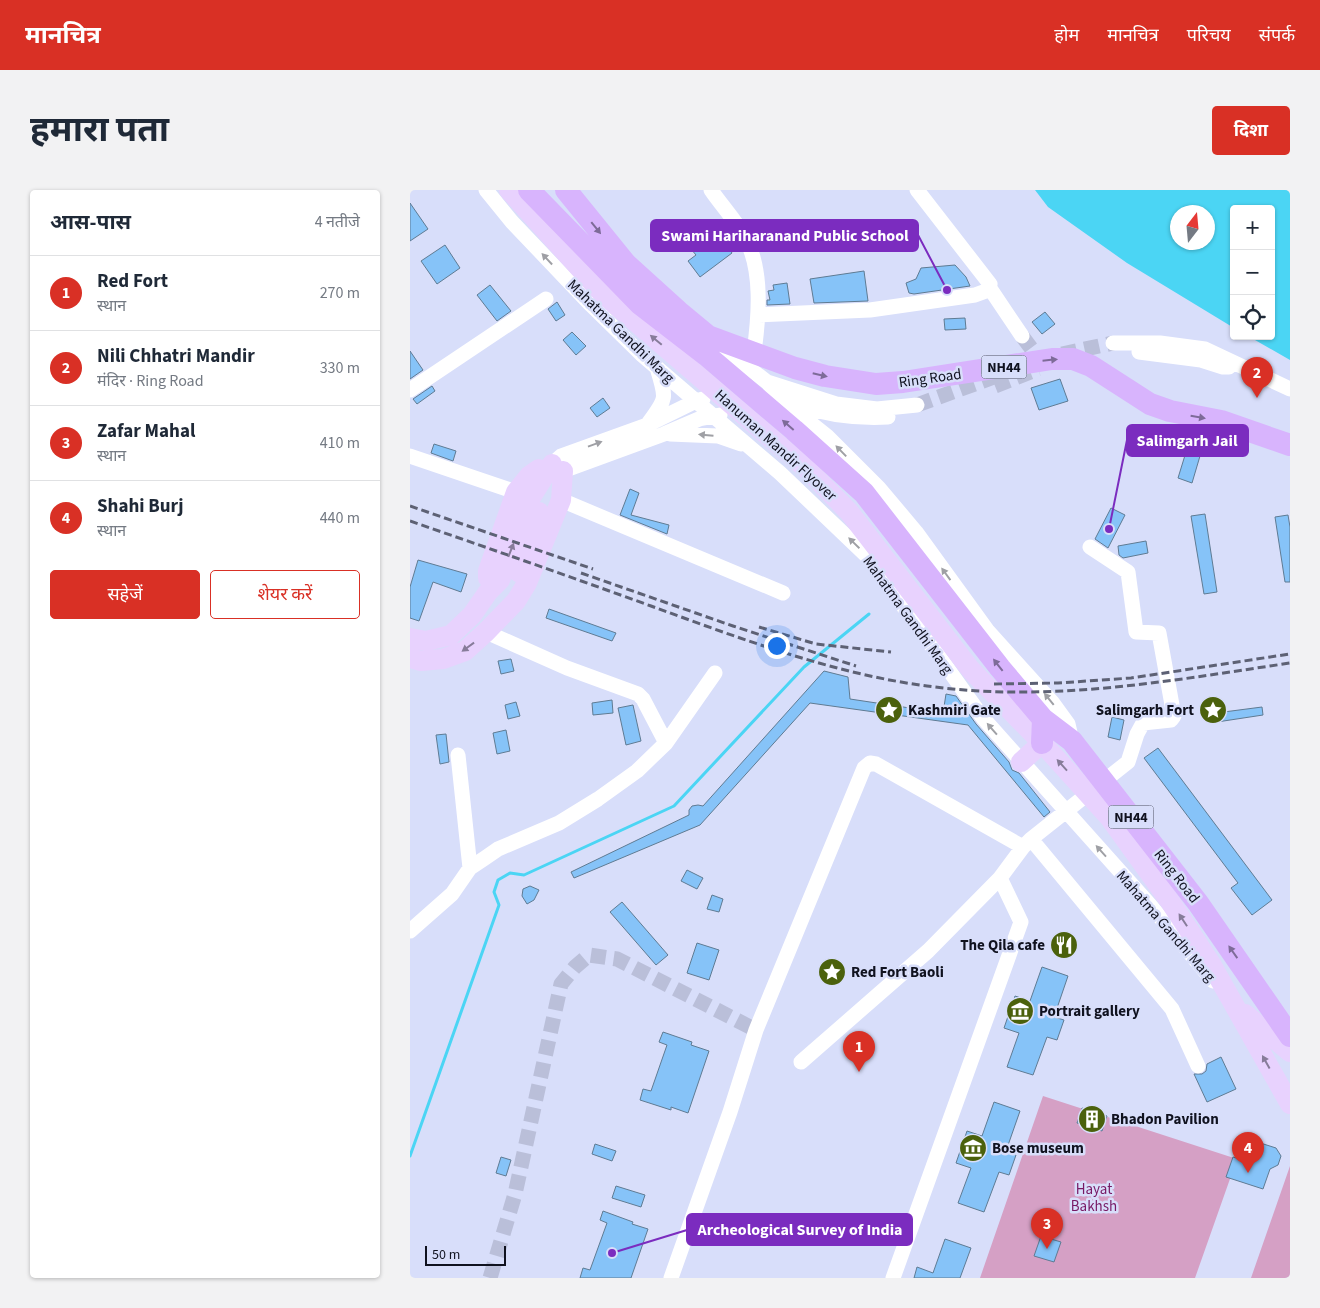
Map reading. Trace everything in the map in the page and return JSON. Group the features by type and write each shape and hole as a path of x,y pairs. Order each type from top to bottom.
{"highway":[{"path":"566,190 626,264 708,336"},
{"name":"Hanuman Mandir Flyover","path":"518,193 640,304 706,355 864,493 957,611"},
{"name":"Ring Road","path":"708,336 795,368 825,376 876,384 903,382 1052,359 1073,359 1091,366 1150,404 1170,411 1220,421 1290,445"},
{"path":"957,611 986,630"},
{"name":"Ring Road","path":"957,611 1000,668 1043,719 1072,741 1198,903 1290,1036"},
{"path":"1042,743 1043,719"}],"main road":[{"name":"Hanuman Mandir Flyover","path":"518,193 603,294 808,470 849,512 971,670 1042,743"},
{"path":"488,592 488,571 516,492 529,476 544,466 557,468"},
{"path":"410,658 421,661 444,659 465,650 486,632 516,601 527,583 561,500 557,468"},
{"path":"410,638 426,641 451,635 472,615 488,592 500,580 530,499 557,468"},
{"path":"516,601 515,582 534,526 557,468"},
{"path":"1021,762 1042,743"},
{"name":"Mahatma Gandhi Marg","path":"1042,743 1109,817 1171,903 1211,964 1290,1104"},
{"path":"1211,964 1267,1001"},
{"path":"1235,1007 1290,1052"}],"street":[{"name":"Mahatma Gandhi Marg","path":"486,190 512,222 591,305 641,354 780,474 868,556 983,718 1150,905 1235,1007"},
{"path":"711,190 745,237 754,260 759,314 754,352"},
{"path":"917,190 990,284 990,287 1022,336"},
{"path":"759,314 870,310 976,295 990,287"},
{"path":"410,390 546,299"},
{"path":"648,425 664,402 663,388 657,367 672,363 689,355 708,336 767,382 782,400 827,436 879,488 916,532 986,630 1052,702 1068,724 1072,741"},
{"path":"1113,348 1160,343 1206,349 1290,389"},
{"path":"557,468 561,456 648,425 696,401 767,382 795,368"},
{"path":"557,468 664,434 699,419 782,400 817,412 865,418 893,417 917,409 877,409 836,404 767,382"},
{"path":"664,434 687,433 718,436 747,446"},
{"path":"410,456 516,492"},
{"path":"561,500 783,593"},
{"path":"801,1062 928,951 1000,878 1027,843 1128,762 1137,734 1143,723 1171,720 1174,716 1159,633 1136,632 1128,572 1090,547"},
{"path":"486,632 567,668 638,694 643,699 666,743"},
{"path":"410,931 452,894 470,868 498,849 560,823 637,771 666,743 715,673"},
{"path":"458,755 470,868"},
{"path":"671,1278 730,1112 756,1030 864,768 870,763 876,764 1027,843 1172,1009 1198,1066"},
{"path":"893,1278 1021,922 1000,878"}],"green space":[{"name":"Hayat Bakhsh","path":"1043,1096 1237,1159 1195,1278 980,1278"},
{"path":"1290,1166 1290,1278 1251,1278"}],"water":[{"path":"1035,190 1290,190 1290,360 1255,340 1275,340 1275,205 1230,205 1230,326 1127,263 1048,207"}],"building":[{"path":"410,203 428,229 410,241"},
{"path":"719,227 734,247 730,250 732,253 700,277 688,261 696,255 691,249"},
{"path":"445,245 460,268 437,284 421,261"},
{"path":"955,265 966,277 970,286 914,294 909,293 906,283 916,279 921,268"},
{"path":"864,271 868,301 814,303 810,279"},
{"path":"787,283 790,304 767,305 767,300 770,300 768,291 774,290 773,285"},
{"path":"490,285 511,311 497,321 477,295"},
{"path":"557,302 565,315 556,321 548,309"},
{"path":"1045,312 1055,324 1042,334 1032,322"},
{"path":"965,318 966,329 945,330 944,319"},
{"path":"572,332 586,346 576,355 563,340"},
{"path":"410,351 423,370 410,379"},
{"path":"1060,379 1068,401 1039,410 1031,388"},
{"path":"432,386 435,391 417,404 413,399"},
{"path":"603,398 610,408 597,417 590,408"},
{"path":"434,444 456,451 453,461 431,453"},
{"path":"1186,452 1200,456 1192,483 1178,478"},
{"path":"630,489 639,493 631,515 669,525 667,534 620,515"},
{"path":"1111,508 1125,515 1108,548 1095,539"},
{"path":"1205,514 1217,592 1204,594 1191,516"},
{"path":"1288,515 1290,527 1290,582 1285,582 1275,517"},
{"path":"1146,541 1148,553 1123,558 1119,555 1118,546"},
{"path":"418,560 467,574 461,592 433,582 419,621 410,618 410,587"},
{"path":"549,609 616,633 612,641 546,618"},
{"path":"511,659 514,671 501,674 498,661"},
{"path":"824,671 848,677 850,699 943,713 946,694 956,696 976,724 1009,762 1012,770 1019,773 1050,812 1044,817 968,725 810,703 700,825 574,878 571,872 689,815 689,810 692,806 703,806"},
{"path":"612,700 613,713 593,715 592,703"},
{"path":"516,702 520,716 508,719 505,705"},
{"path":"633,705 641,741 626,745 618,708"},
{"path":"1262,707 1263,715 1217,722 1216,713"},
{"path":"1112,717 1124,720 1120,740 1108,737"},
{"path":"506,730 510,751 497,754 493,733"},
{"path":"446,734 449,762 440,764 436,735"},
{"path":"1158,748 1272,900 1252,915 1231,888 1238,883 1144,758"},
{"path":"687,870 703,878 697,889 681,881"},
{"path":"530,886 539,890 534,900 527,904 522,896 523,889"},
{"path":"712,895 723,899 719,912 707,909"},
{"path":"622,902 668,955 656,965 610,912"},
{"path":"697,943 719,950 709,980 687,973"},
{"path":"1042,967 1068,976 1054,1017 1064,1020 1057,1040 1047,1037 1033,1075 1007,1067 1019,1033 1004,1028 1015,996 1030,1001"},
{"path":"663,1032 692,1042 691,1045 709,1051 688,1113 671,1107 671,1110 640,1100 643,1089 651,1091 667,1045 659,1042"},
{"path":"1221,1057 1236,1089 1207,1102 1194,1074 1202,1074 1206,1071 1207,1064"},
{"path":"994,1102 1020,1111 1006,1151 1016,1155 1009,1175 999,1172 984,1212 958,1203 971,1168 956,1163 967,1131 982,1136"},
{"name":"Bhadon Pavilion","path":"1082,1108 1107,1116 1102,1131 1077,1123"},
{"path":"1254,1141 1276,1148 1281,1156 1278,1165 1270,1169 1263,1189 1226,1177 1233,1157 1253,1163 1258,1149"},
{"path":"595,1144 616,1151 612,1161 592,1154"},
{"path":"501,1157 511,1160 506,1176 496,1173"},
{"path":"616,1186 645,1195 641,1207 612,1198"},
{"path":"603,1211 648,1229 631,1278 580,1278 583,1268 590,1270 607,1223 600,1220"},
{"path":"1041,1236 1061,1242 1054,1262 1034,1256"},
{"path":"945,1239 971,1248 960,1278 914,1278 917,1267 933,1273"}],"waterway":[{"path":"410,1156 499,905 494,892 498,880 510,873 524,875 674,806 804,667 869,614"}],"tunnel":[{"path":"1022,336 1040,360"},
{"path":"1062,354 1113,343"},
{"path":"995,386 1038,369"},
{"path":"917,405 1005,373"},
{"path":"490,1278 515,1194 561,984 575,967 589,955 617,959 756,1030"}],"railway":[{"path":"410,506 593,569"},
{"path":"410,521 752,642 857,673 927,686 973,691 1064,691 1154,683 1290,663"},
{"path":"581,573 733,626 856,666"},
{"path":"759,627 816,644 891,652"},
{"path":"994,684 1058,683 1131,678 1290,654"}],"place":[{"name":"Swami Hariharanand Public School","path":"947,290"},
{"name":"Nili Chhatri Mandir","path":"1257,398"},
{"name":"Salimgarh Jail","path":"1109,529"},
{"name":"Kashmiri Gate","path":"889,710"},
{"name":"Salimgarh Fort","path":"1213,710"},
{"name":"The Qila cafe","path":"1064,945"},
{"name":"Red Fort Baoli","path":"832,972"},
{"name":"Portrait gallery","path":"1020,1011"},
{"name":"Red Fort","path":"859,1072"},
{"name":"Bhadon Pavilion","path":"1092,1119"},
{"name":"Bose museum","path":"973,1148"},
{"name":"Shahi Burj","path":"1248,1173"},
{"name":"Zafar Mahal","path":"1047,1249"},
{"name":"Archeological Survey of India","path":"612,1253"}]}
